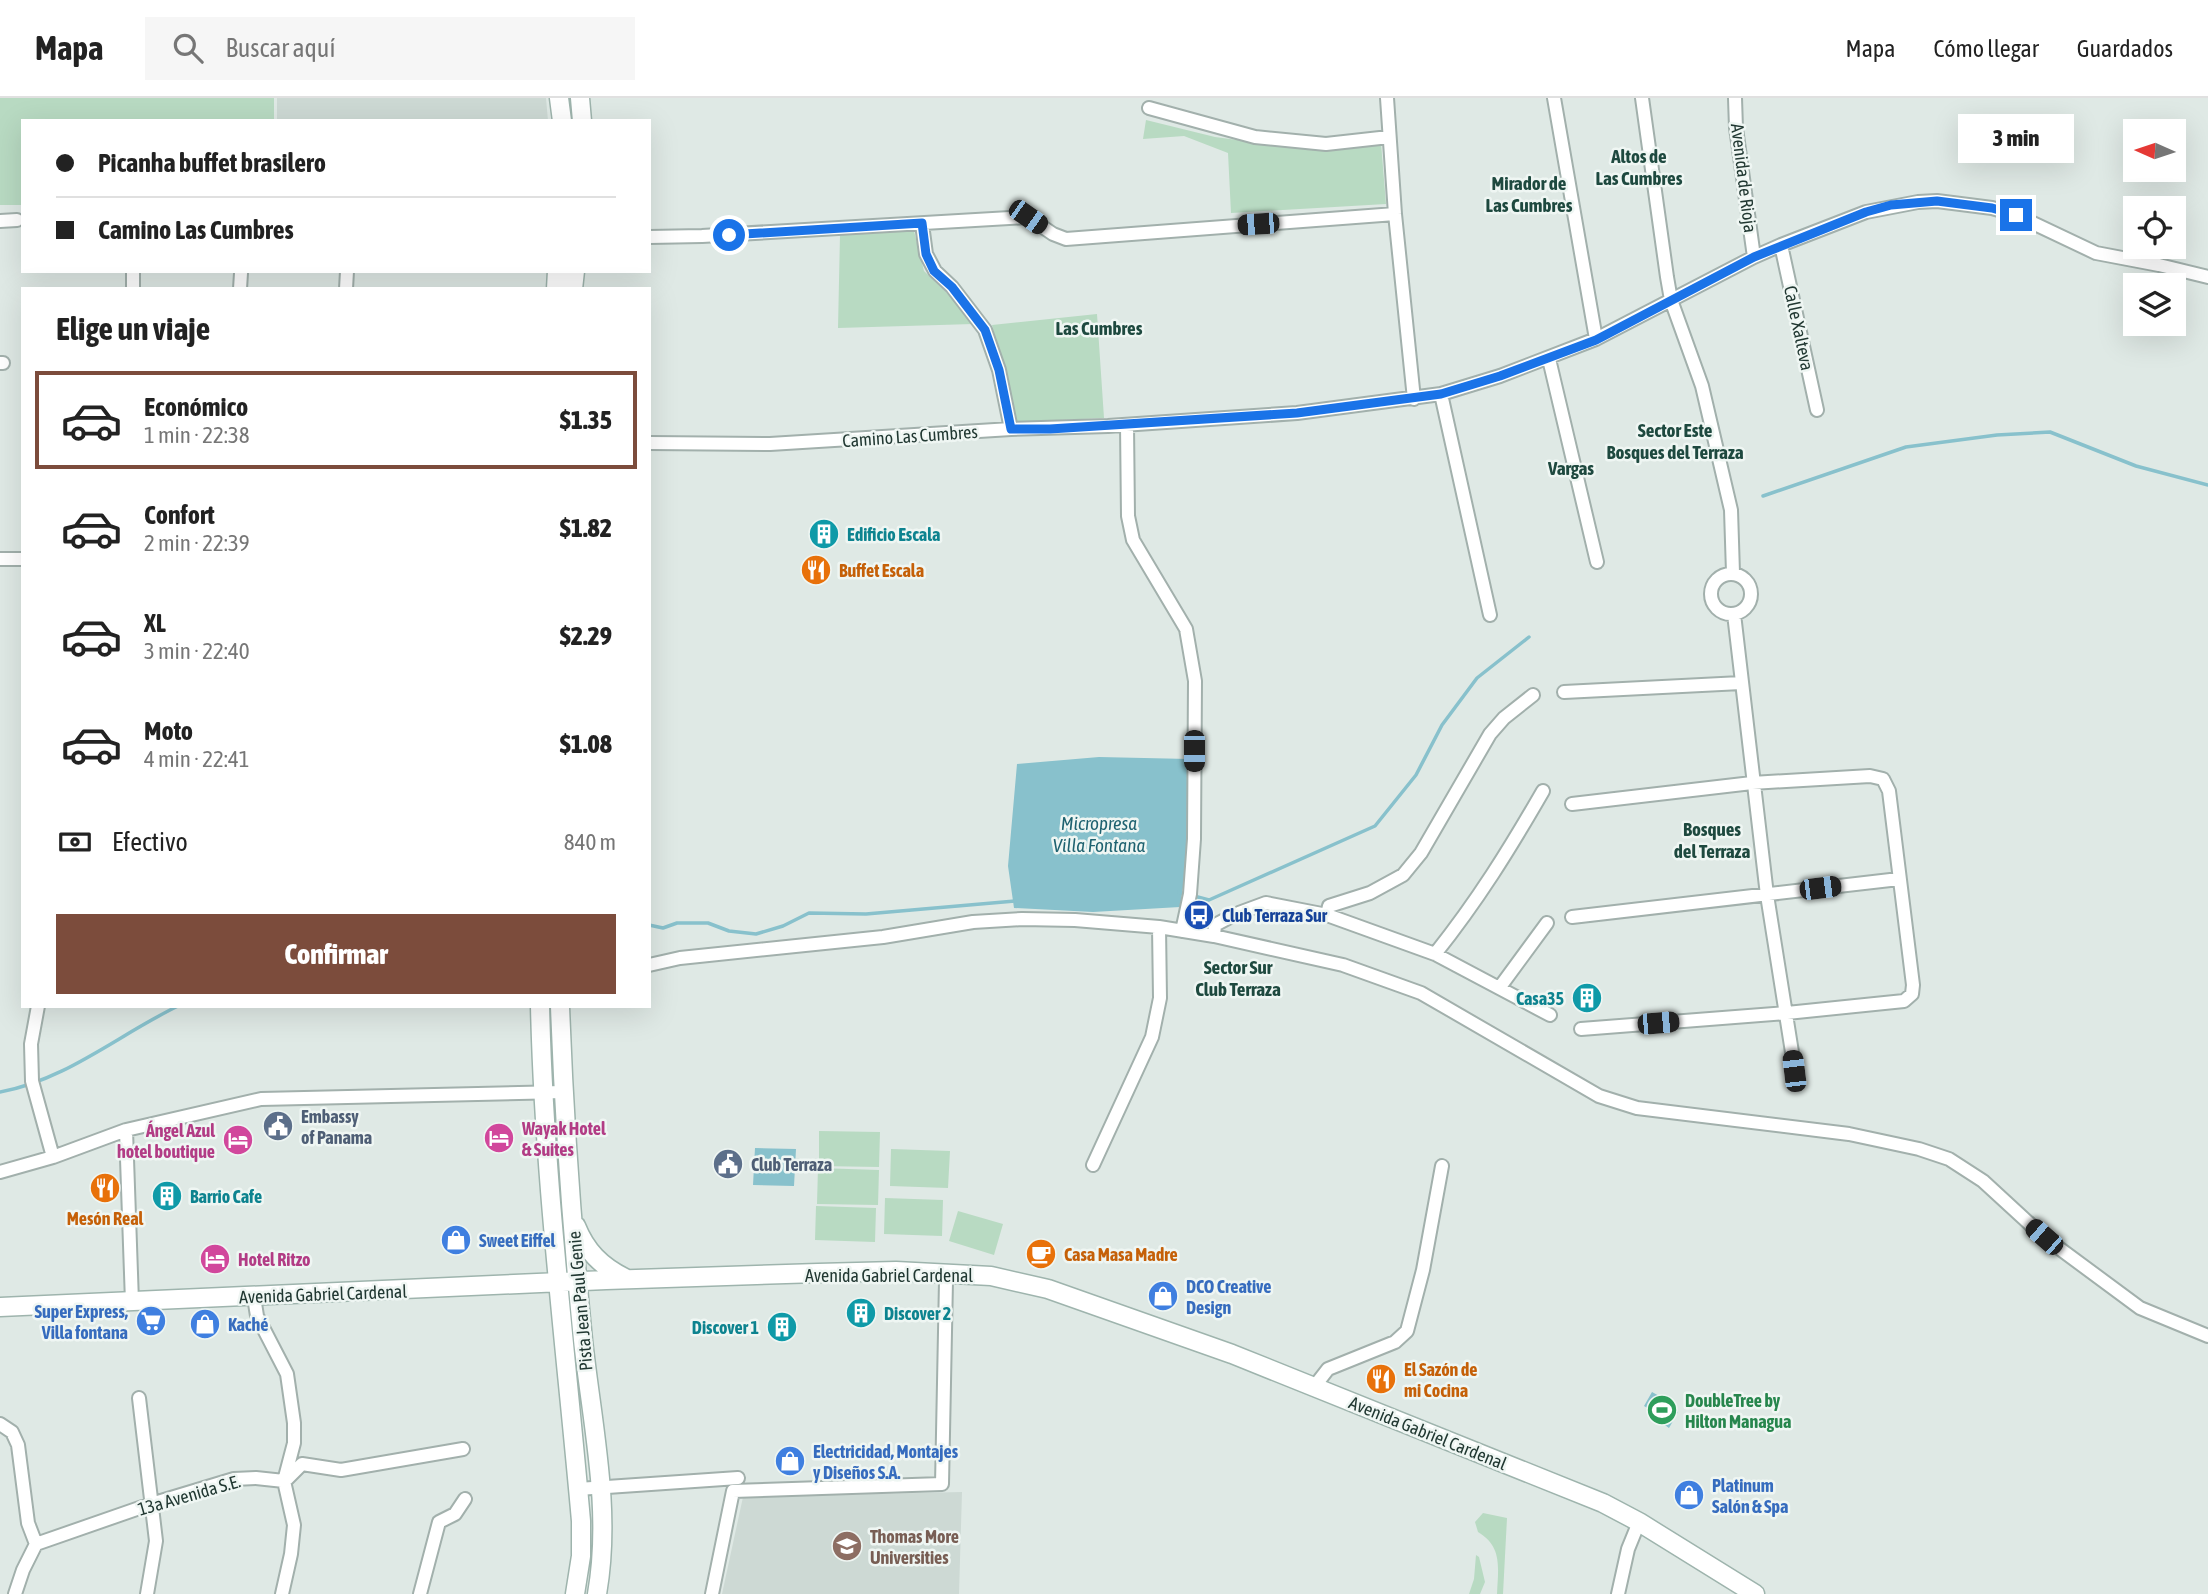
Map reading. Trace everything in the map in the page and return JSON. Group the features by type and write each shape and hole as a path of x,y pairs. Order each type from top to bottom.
{"street":[{"path":"559,98 562,119"},
{"path":"1388,98 1395,214 1414,398"},
{"path":"1554,98 1596,340"},
{"path":"1642,98 1671,300 1702,386 1731,510 1733,573"},
{"name":"Avenida de Rioja","path":"1735,98 1754,257"},
{"path":"1149,108 1255,136 1326,144 1389,137"},
{"name":"Camino Las Cumbres","path":"651,443 771,444 1011,429 1127,425 1297,413 1441,394 1549,359 1596,340 1754,257 1866,212 1891,205 1937,201 1992,208 2016,215 2096,253 2208,276"},
{"path":"651,237 1028,217 1066,239 1395,214"},
{"path":"0,221 17,220"},
{"path":"922,223 926,254 934,271 952,287 985,330 999,370 1011,429"},
{"name":"Calle Xalteva","path":"1781,245 1818,410"},
{"path":"240,287 241,273"},
{"path":"1549,359 1597,562"},
{"path":"1441,394 1490,615"},
{"path":"1127,425 1128,516 1133,540 1186,629 1195,681 1194,839 1190,894 1182,931"},
{"path":"0,559 21,559"},
{"path":"1733,573 1744,578 1751,587 1751,599 1744,609 1734,614 1724,613 1716,608 1711,599 1711,589 1716,580 1733,573"},
{"path":"1734,614 1752,783 1794,1071"},
{"path":"1564,692 1741,683"},
{"path":"1327,915 1329,906 1370,892 1402,875 1421,853 1490,734 1504,718 1533,695"},
{"path":"1572,803 1752,783 1870,776 1883,779 1889,791 1913,985 1912,994 1904,1001 1581,1029"},
{"path":"1435,954 1497,871 1543,791"},
{"path":"1572,917 1899,879"},
{"path":"1214,936 1214,925 1266,903 1327,915 1435,954 1550,1015"},
{"path":"651,965 680,958 883,937 973,922 1010,919 1075,920 1159,927 1214,936 1343,965 1421,993 1599,1096 1637,1108 1849,1134 1919,1149 1949,1159 1983,1181 2044,1237 2140,1308 2208,1336"},
{"path":"1500,987 1547,923"},
{"path":"1093,1165 1152,1037 1160,998 1159,927"},
{"path":"38,1008 31,1044 34,1087 53,1157"},
{"path":"36,1020 49,1008"},
{"name":"Pista Jean Paul Genie","path":"540,1008 543,1092 557,1284 578,1489 581,1556 575,1594"},
{"path":"541,1027 546,1008"},
{"name":"Pista Jean Paul Genie","path":"560,1008 563,1092 578,1283 601,1489 604,1545 597,1594"},
{"path":"0,1172 53,1157 126,1130 261,1099 563,1092"},
{"path":"126,1130 132,1302"},
{"path":"1314,1387 1328,1369 1395,1342 1407,1331 1423,1270 1442,1166"},
{"path":"573,1217 584,1243 598,1262 628,1280"},
{"name":"Avenida Gabriel Cardenal","path":"0,1307 895,1271 991,1276 1048,1289 1232,1354 1604,1503 1755,1594"},
{"path":"712,1594 733,1491 942,1484 944,1273"},
{"path":"254,1297 257,1316 287,1374 294,1423 294,1443 284,1481 294,1525 282,1594"},
{"path":"139,1398 156,1541 147,1594"},
{"path":"1,1424 12,1432 18,1445 28,1523 36,1544 15,1594"},
{"path":"284,1481 302,1464 341,1470 463,1449"},
{"path":"578,1489 738,1478"},
{"name":"13a Avenida S.E.","path":"36,1544 151,1504 234,1479 284,1481"},
{"path":"420,1594 439,1522 455,1514 465,1499"},
{"path":"1618,1594 1628,1549 1639,1522"}],"shaded area":[{"path":"277,98 546,98 548,119 277,119"},
{"name":"Thomas More Universities","path":"962,1492 959,1594 722,1594 743,1497"}],"green space":[{"path":"0,98 274,98 274,119 21,119 21,205 0,205"},
{"path":"1146,120 1215,137 1284,146 1381,143 1386,204 1231,213 1228,153 1184,136 1143,139"},
{"path":"914,231 924,271 954,300 973,324 838,328 840,235"},
{"path":"1097,314 1104,418 1015,422 992,325"},
{"path":"819,1131 880,1132 879,1167 819,1166"},
{"path":"891,1149 950,1151 948,1188 890,1186"},
{"path":"818,1168 879,1170 878,1205 817,1204"},
{"path":"885,1198 943,1200 942,1236 884,1234"},
{"path":"816,1206 876,1208 875,1242 815,1240"},
{"path":"958,1211 1003,1224 994,1255 949,1241"},
{"path":"1483,1513 1507,1518 1503,1594 1497,1594 1498,1567 1495,1551 1492,1544 1478,1532 1475,1522"},
{"path":"1476,1555 1479,1557 1485,1582 1480,1594 1469,1594 1474,1579"}],"water":[{"name":"Micropresa Villa Fontana","path":"1099,757 1189,759 1187,852 1180,907 1093,912 1014,908 1008,866 1017,764"},
{"path":"755,1148 796,1149 794,1186 753,1185"},
{"name":"DoubleTree by Hilton Managua","path":"1652,1392 1670,1402 1668,1406 1678,1412 1669,1428 1652,1416 1654,1412 1644,1406"}],"waterway":[{"path":"1763,496 1906,447 1997,435 2050,432 2136,466 2208,485"},
{"path":"1179,892 1209,900 1375,826 1416,775 1442,725 1477,678 1529,637"},
{"path":"651,925 663,928 677,923 708,923 729,931 756,934 783,926 809,913 866,914 1015,901"},
{"path":"0,1092 47,1078 70,1067 174,1008"}],"place":[{"name":"Edificio Escala","path":"824,534"},
{"name":"Buffet Escala","path":"816,570"},
{"name":"Club Terraza Sur","path":"1199,915"},
{"name":"Casa35","path":"1587,998"},
{"name":"Embassy of Panama","path":"278,1126"},
{"name":"Wayak Hotel & Suites","path":"499,1138"},
{"name":"Ángel Azul hotel boutique","path":"238,1140"},
{"name":"Club Terraza","path":"728,1164"},
{"name":"Mesón Real","path":"105,1188"},
{"name":"Barrio Cafe","path":"167,1196"},
{"name":"Sweet Eiffel","path":"456,1240"},
{"name":"Casa Masa Madre","path":"1041,1254"},
{"name":"Hotel Ritzo","path":"215,1259"},
{"name":"DCO Creative Design","path":"1163,1296"},
{"name":"Discover 2","path":"861,1313"},
{"name":"Super Express, Villa fontana","path":"151,1321"},
{"name":"Kaché","path":"205,1324"},
{"name":"Discover 1","path":"782,1327"},
{"name":"El Sazón de mi Cocina","path":"1381,1379"},
{"name":"DoubleTree by Hilton Managua","path":"1662,1410"},
{"name":"Electricidad, Montajes y Diseños S.A.","path":"790,1461"},
{"name":"Platinum Salón & Spa","path":"1689,1495"},
{"name":"Thomas More Universities","path":"847,1546"}],"district":[{"name":"Altos de Las Cumbres","path":"1639,167"},
{"name":"Mirador de Las Cumbres","path":"1529,194"},
{"name":"Las Cumbres","path":"1099,328"},
{"name":"Sector Este Bosques del Terraza","path":"1675,441"},
{"name":"Vargas","path":"1571,468"},
{"name":"Bosques del Terraza","path":"1712,840"},
{"name":"Sector Sur Club Terraza","path":"1238,978"}],"route":[{"path":"729,235 922,223 926,254 934,271 952,287 985,330 999,370 1011,429 1050,429 1297,413 1441,394 1549,359 1596,340 1754,257 1866,212 1891,205 1937,201 1992,208 2016,215"}]}
